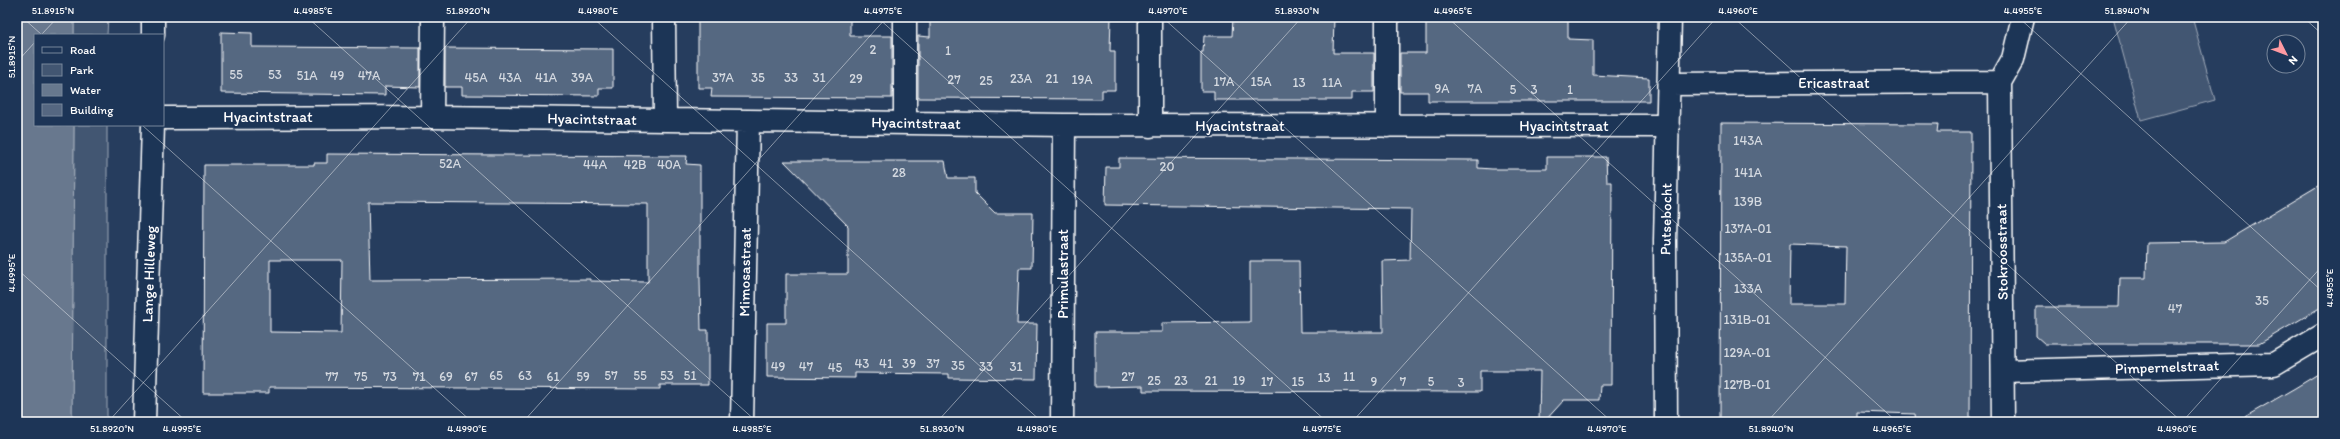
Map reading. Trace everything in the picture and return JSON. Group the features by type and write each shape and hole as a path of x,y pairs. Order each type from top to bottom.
{"street":[{"path":"153,17 153,34"},
{"path":"432,117 433,17"},
{"path":"664,17 665,120"},
{"path":"905,17 905,122"},
{"path":"1150,17 1150,126"},
{"path":"1387,17 1388,126"},
{"name":"Putsebocht","path":"1666,422 1665,241 1670,17"},
{"path":"2000,82 2013,59 2023,17"},
{"name":"Ericastraat","path":"1669,84 2000,82"},
{"name":"Stokroosstraat","path":"2000,82 2003,422"},
{"name":"Hyacintstraat","path":"164,118 432,117 905,122 1064,126 1668,126"},
{"name":"Mimosastraat","path":"742,422 748,121"},
{"name":"Lange Hilleweg","path":"144,422 153,126"},
{"name":"Primulastraat","path":"1062,422 1064,126"},
{"name":"Pimpernelstraat","path":"2003,371 2274,364 2323,335"}],"green space":[{"path":"74,17 108,17 107,34 74,34"},
{"path":"2113,17 2192,17 2215,100 2141,120"},
{"path":"74,126 107,126 107,422 72,422"}],"water":[{"path":"17,17 74,17 74,34 34,34 34,126 74,126 72,422 17,422"}],"building":[{"path":"698,17 850,17 850,36 892,36 892,98 711,97 712,88 698,88"},
{"path":"930,17 1111,17 1110,51 1115,51 1115,90 1102,90 1102,99 918,98 918,36 930,37"},
{"path":"1233,17 1334,17 1333,53 1374,53 1374,92 1352,92 1352,100 1214,100 1214,91 1201,91 1201,52 1203,52 1204,36 1232,36"},
{"path":"1426,17 1568,17 1568,39 1593,40 1593,75 1649,78 1649,101 1428,101 1428,92 1400,92 1400,53 1426,53"},
{"path":"221,32 252,33 252,47 420,48 420,87 385,86 385,95 221,93"},
{"path":"445,48 613,49 613,88 599,88 599,96 462,95 462,87 445,87"},
{"path":"1721,123 1938,124 1937,132 1971,132 1970,422 1916,422 1915,414 1857,412 1857,422 1720,422","holes":["1790,244 1846,246 1845,304 1789,304"]},
{"path":"327,154 687,156 686,164 700,165 701,330 708,330 708,385 660,385 660,389 269,387 269,393 203,393 204,165 314,165 314,163 327,163","holes":["368,202 648,204 648,282 590,281 590,279 370,280","270,260 342,260 341,333 270,332"]},
{"path":"1547,157 1606,157 1607,182 1612,182 1611,385 1600,385 1599,400 1564,400 1544,422 1539,422 1540,371 1480,371 1480,392 1143,391 1143,386 1095,387 1095,332 1162,332 1162,323 1250,322 1250,261 1299,261 1300,332 1383,332 1382,261 1410,260 1411,209 1105,205 1106,167 1119,167 1119,158 1478,160 1478,168 1547,169"},
{"path":"784,161 945,161 948,178 975,178 975,193 995,213 1033,213 1032,268 1019,268 1017,324 1037,324 1036,379 949,378 949,374 855,373 855,378 767,377 767,323 786,323 786,274 848,274 848,226"},
{"path":"2323,183 2323,306 2259,344 2045,344 2036,336 2036,307 2119,307 2120,278 2146,278 2147,243 2224,242"},
{"path":"2323,371 2323,422 2236,422 2295,388"}]}
